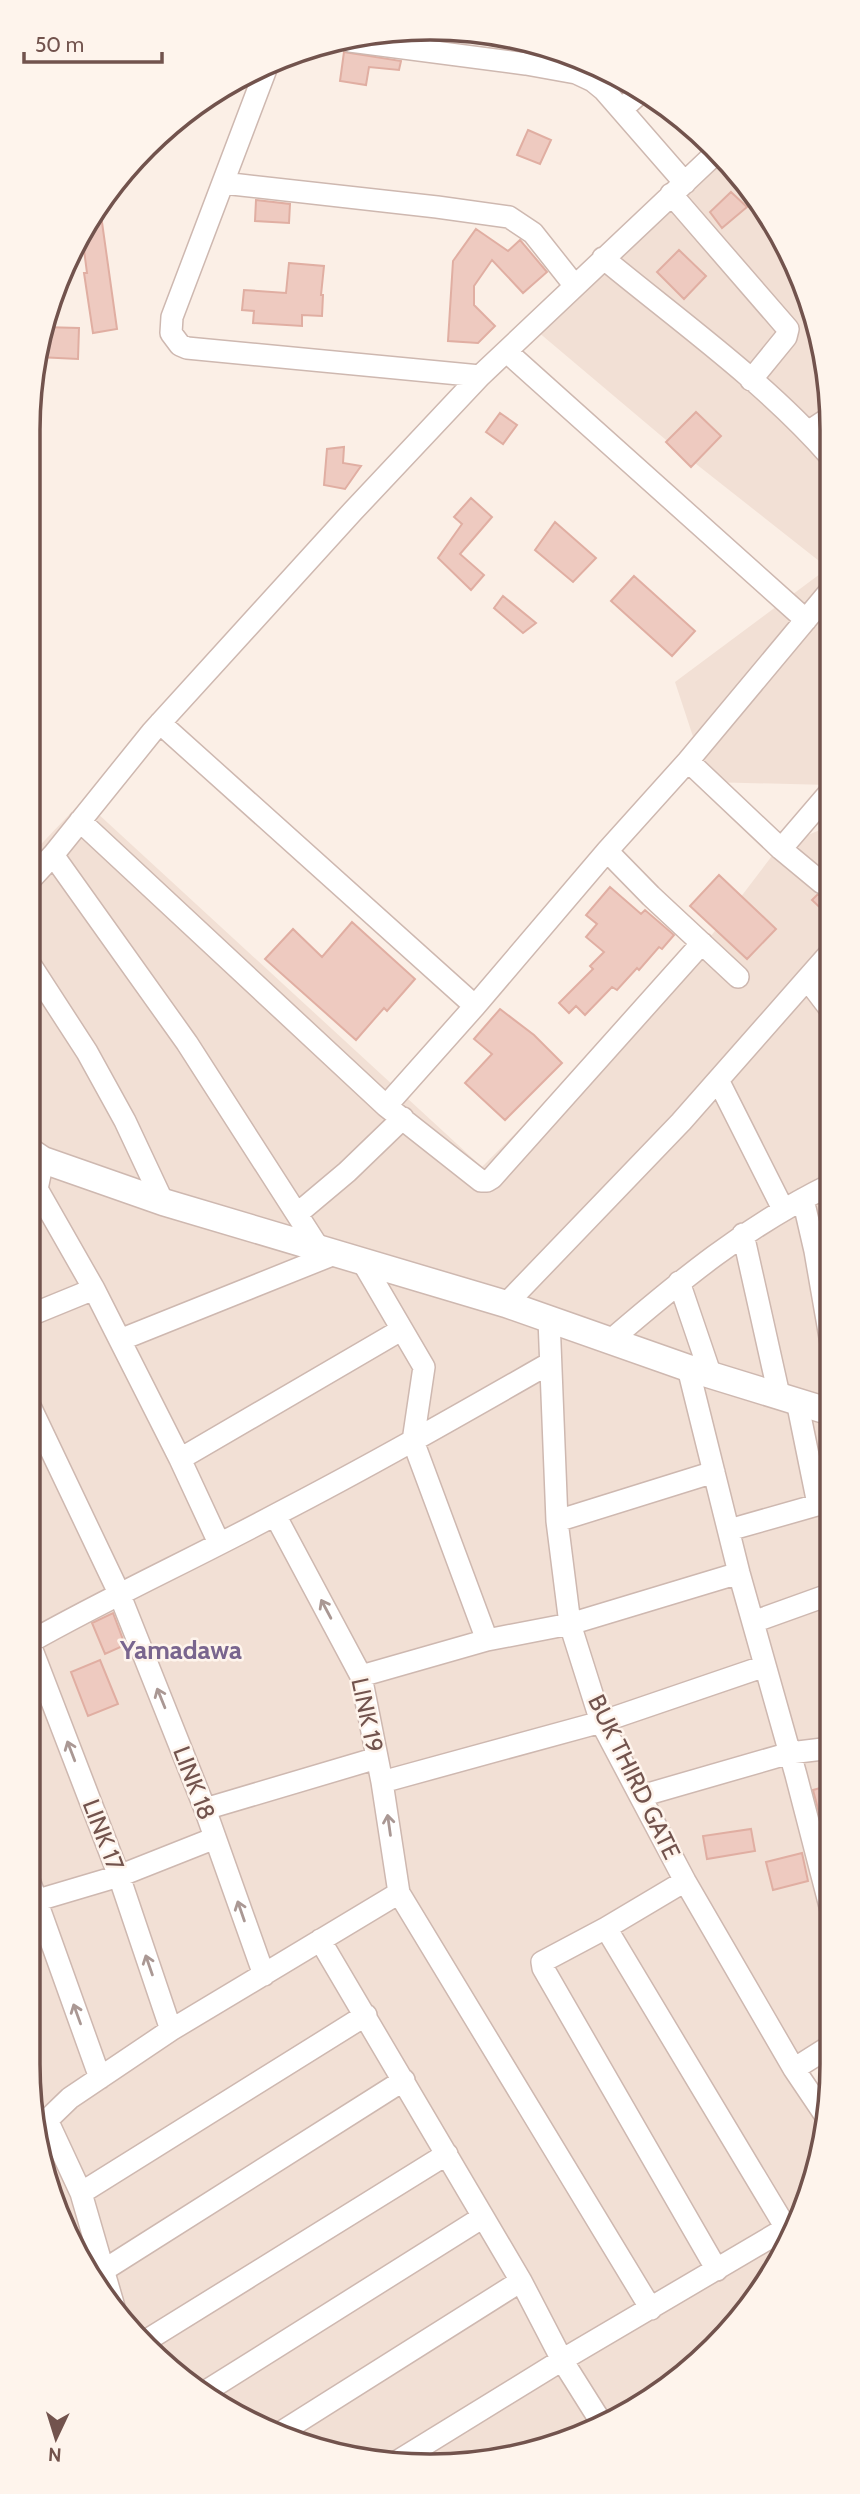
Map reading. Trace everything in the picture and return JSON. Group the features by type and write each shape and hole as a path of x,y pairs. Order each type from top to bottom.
{"street":[{"path":"391,43 455,45 526,64 576,73 593,81 622,109 678,189 788,329 786,337 751,380"},
{"path":"263,78 172,317 171,333 180,345 187,348 480,376"},
{"path":"622,109 634,98"},
{"path":"40,869 160,723 480,376 710,159"},
{"path":"223,183 509,217 533,233 575,286"},
{"path":"603,258 751,380 820,445"},
{"path":"507,352 806,620"},
{"path":"808,432 820,424"},
{"path":"297,1214 347,1172 475,1006 688,761 820,603"},
{"path":"160,723 475,1006"},
{"path":"688,761 781,849 820,881"},
{"path":"781,849 820,804"},
{"path":"80,821 395,1112 481,1181 487,1181 702,943"},
{"path":"607,851 738,977"},
{"path":"53,855 187,1043 297,1214 339,1253 401,1330 424,1367 413,1441 487,1640"},
{"path":"506,1304 681,1122 820,964"},
{"path":"807,979 820,996"},
{"path":"40,980 87,1052 125,1121 163,1202"},
{"path":"718,1080 783,1209"},
{"path":"40,1176 163,1202 339,1253 506,1304 820,1408"},
{"path":"40,1186 120,1339 219,1543"},
{"path":"611,1340 679,1282 743,1234 820,1190"},
{"path":"803,1199 820,1280"},
{"path":"743,1234 788,1398 820,1489"},
{"path":"120,1339 339,1253"},
{"path":"679,1282 699,1370 714,1472 739,1573 820,1852"},
{"path":"40,1311 94,1289"},
{"name":"BUK THIRD GATE","path":"549,1319 557,1521 570,1624 601,1722 685,1881 794,2069 817,2104"},
{"path":"180,1459 401,1330"},
{"path":"40,1636 275,1515 550,1363"},
{"name":"LINK 18","path":"40,1427 119,1593 205,1809 264,1975"},
{"path":"557,1521 714,1472"},
{"path":"729,1530 820,1504"},
{"name":"LINK 19","path":"275,1515 362,1676 382,1782 398,1893"},
{"path":"362,1676 487,1640 570,1624 739,1573"},
{"path":"753,1622 820,1598"},
{"path":"382,1782 601,1722 765,1666"},
{"name":"LINK 17","path":"40,1671 119,1876 171,2030"},
{"path":"641,1796 790,1753 820,1749"},
{"path":"205,1809 377,1758"},
{"path":"40,1900 119,1876 215,1838"},
{"path":"685,1881 542,1962 717,2270"},
{"path":"45,2123 71,2098 171,2030 398,1893 651,2309"},
{"path":"40,1923 100,2078"},
{"path":"606,1928 786,2222"},
{"path":"320,1940 447,2154 562,2360 597,2416"},
{"path":"81,2193 366,2015"},
{"path":"794,2069 820,2053"},
{"path":"104,2270 404,2080"},
{"path":"46,2128 81,2193 108,2283"},
{"path":"152,2337 447,2154"},
{"path":"212,2387 483,2217"},
{"path":"411,2453 783,2230"},
{"path":"289,2427 520,2281"}],"shaded area":[{"path":"706,154 739,193 768,235 790,281 806,329 819,405 820,562 672,445 531,326"},
{"path":"820,574 820,785 708,782 675,682"},
{"path":"83,800 482,1167 711,936 778,848 820,830 820,2040 790,2059 818,2101 812,2140 799,2189 780,2236 754,2281 723,2321 687,2357 647,2388 602,2414 555,2433 481,2450 405,2453 329,2440 258,2414 235,2402 193,2373 154,2340 137,2321 92,2259 61,2189 48,2140 40,2064 40,845"}],"building":[{"path":"344,52 401,61 399,70 369,67 366,85 340,81"},
{"path":"528,130 551,140 540,164 517,155"},
{"path":"731,192 747,207 722,228 710,212"},
{"path":"256,200 290,204 289,223 255,221"},
{"path":"102,220 117,329 93,333 84,273 87,273 84,250"},
{"path":"476,229 508,251 520,240 547,272 523,293 492,260 474,286 474,305 495,326 478,343 448,341 453,261"},
{"path":"679,250 706,276 684,299 657,272"},
{"path":"289,263 324,266 322,316 302,315 302,326 253,323 254,311 242,310 244,290 286,293"},
{"path":"54,327 79,328 78,359 47,357"},
{"path":"696,412 721,436 691,467 666,442"},
{"path":"500,413 517,425 503,444 486,432"},
{"path":"344,447 343,463 361,466 345,489 324,485 327,449"},
{"path":"471,498 492,517 460,554 484,575 471,590 438,558 462,524 454,517"},
{"path":"555,522 596,558 573,582 535,550"},
{"path":"634,576 695,631 672,656 611,601"},
{"path":"503,596 536,623 523,633 494,608"},
{"path":"719,875 776,929 747,959 690,906"},
{"path":"610,887 641,914 645,910 674,935 617,990 612,987 585,1015 576,1006 569,1013 559,1003 593,969 590,966 604,952 586,937 597,924 586,915"},
{"path":"820,895 820,908 812,900"},
{"path":"352,922 415,979 387,1011 384,1008 356,1040 265,959 293,929 322,957"},
{"path":"500,1009 534,1035 562,1063 505,1120 465,1083 492,1054 474,1039"},
{"path":"113,1613 125,1645 105,1654 92,1623"},
{"path":"100,1660 118,1704 88,1716 71,1672"},
{"path":"820,1788 820,1816 813,1790"},
{"path":"751,1829 755,1851 707,1859 703,1836"},
{"path":"802,1853 808,1881 773,1890 766,1862"}],"district":[{"name":"Yamadawa","path":"181,1650"}]}
